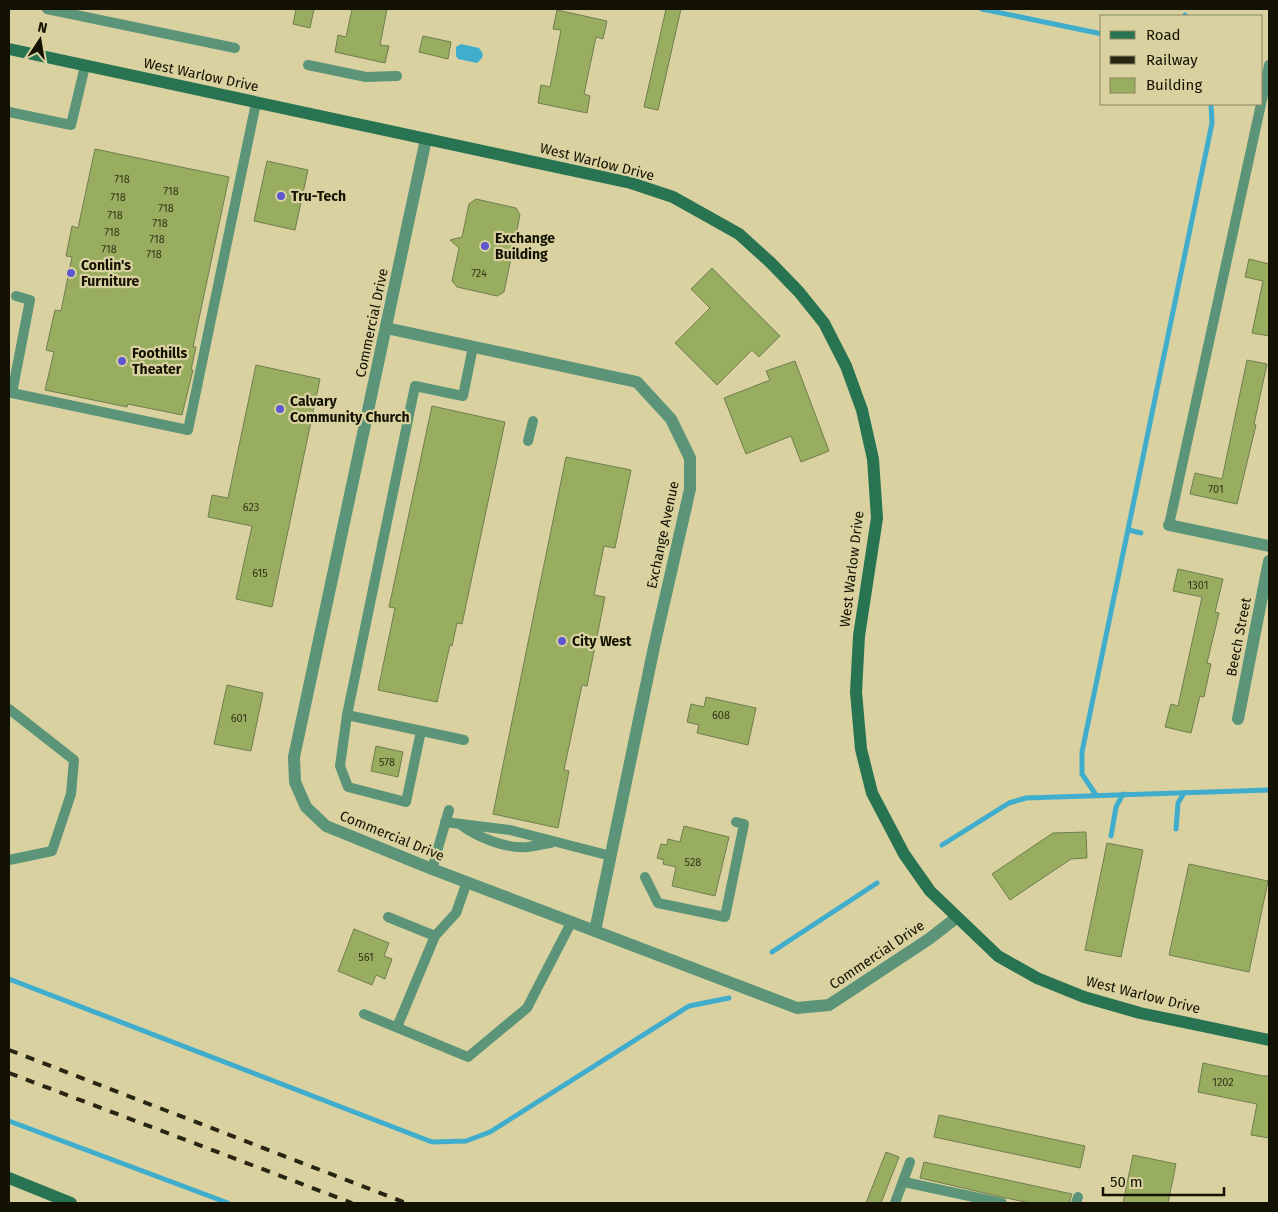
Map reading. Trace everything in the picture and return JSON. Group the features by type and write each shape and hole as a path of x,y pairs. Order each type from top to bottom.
{"street":[{"name":"West Warlow Drive","path":"9,49 631,183 673,198 739,234 799,292 824,323 846,366 862,410 873,459 876,518 859,636 856,692 861,749 872,793 904,854 930,891 956,918 998,956 1037,978 1084,997 1140,1013 1269,1040"},
{"name":"Commercial Drive","path":"426,139 294,758 295,782 306,807 326,826 797,1008 829,1005 929,939 956,918"},
{"name":"Exchange Avenue","path":"386,328 637,382 671,419 690,458 690,489 654,647 595,930"},
{"path":"1169,525 1269,546"},
{"name":"Beech Street","path":"1238,719 1269,561"},
{"path":"9,1178 72,1203"}],"lane":[{"path":"46,9 234,48"},
{"path":"308,65 366,77 397,76"},
{"path":"1263,95 1269,65"},
{"path":"9,112 71,125 85,66"},
{"path":"16,296 30,300 10,392 188,430 256,103"},
{"path":"1169,525 1261,105"},
{"path":"420,731 406,802 348,787 340,766 347,715 415,386 463,396 474,347"},
{"path":"528,441 533,421"},
{"path":"9,709 74,760 71,794 52,850 9,860"},
{"path":"347,715 464,740"},
{"path":"432,868 449,810"},
{"path":"445,822 510,830 611,856"},
{"path":"645,877 658,903 725,917 744,824 736,822"},
{"path":"397,1027 435,936 456,913 468,882"},
{"path":"388,917 435,936"},
{"path":"364,1014 468,1057 527,1008 572,921"},
{"path":"895,1203 910,1162"},
{"path":"904,1182 996,1203"},
{"path":"952,1193 957,1203"}],"water":[{"path":"461,44 479,48 483,54 482,58 477,63 458,59 456,47"}],"building":[{"path":"296,9 314,9 310,28 293,24"},
{"path":"352,9 387,9 380,45 389,46 385,63 335,52 338,35 346,37"},
{"path":"666,9 681,9 658,110 644,107"},
{"path":"557,10 607,21 603,39 596,37 584,94 590,96 587,113 538,103 541,85 550,87 561,30 553,29"},
{"path":"423,36 451,42 448,59 419,52"},
{"path":"95,149 229,177 193,347 196,347 191,370 193,370 182,415 128,404 127,407 45,390 54,352 46,350 55,310 61,311 72,257 66,256 72,226 78,228"},
{"name":"Tru-Tech","path":"267,161 308,170 295,230 254,221"},
{"name":"Exchange Building","path":"476,199 516,208 520,215 504,292 497,296 457,287 452,281 459,248 450,240 462,237 469,204"},
{"path":"1249,259 1269,264 1269,336 1252,333 1263,281 1245,277"},
{"path":"712,268 780,336 759,357 752,350 717,385 675,343 710,308 691,289"},
{"path":"1247,360 1267,364 1254,424 1256,425 1237,504 1190,494 1195,473 1222,479"},
{"path":"795,361 829,451 801,462 791,436 746,454 724,398 770,380 766,371"},
{"path":"256,365 320,379 272,607 236,599 252,526 208,517 212,495 228,498"},
{"path":"432,406 505,422 462,624 457,623 437,702 378,690 395,608 389,607"},
{"name":"City West","path":"566,457 631,470 615,548 604,546 594,595 605,597 587,686 582,685 564,770 569,771 558,828 493,814"},
{"path":"1178,569 1223,579 1215,612 1219,613 1207,663 1211,664 1204,697 1200,696 1191,733 1165,727 1171,704 1178,706 1202,597 1173,591"},
{"path":"227,685 263,693 251,751 214,744"},
{"path":"706,697 756,708 748,745 697,733 699,725 687,722 691,704 704,707"},
{"path":"376,746 403,752 398,777 371,771"},
{"path":"684,826 729,837 715,896 672,886 676,867 663,864 664,860 657,858 661,844 667,845 668,839 680,842"},
{"path":"1086,832 1087,858 1071,859 1010,900 992,874 1053,833"},
{"path":"1107,843 1143,850 1121,957 1085,950"},
{"path":"1189,864 1268,881 1249,972 1169,955"},
{"path":"354,929 389,943 384,956 392,959 385,979 376,975 372,985 338,971"},
{"path":"1203,1063 1269,1076 1269,1138 1251,1135 1257,1104 1198,1092"},
{"path":"939,1115 1085,1146 1080,1168 934,1137"},
{"path":"886,1152 899,1157 881,1203 866,1203"},
{"path":"1133,1155 1176,1164 1168,1203 1123,1203"},
{"path":"924,1162 1072,1194 1069,1203 1031,1203 1006,1198 920,1178"}],"waterway":[{"path":"982,9 1100,34"},
{"path":"1096,795 1082,774 1082,752 1212,123 1211,105"},
{"path":"1129,530 1141,533"},
{"path":"942,845 1009,803 1026,798 1269,790"},
{"path":"1176,829 1178,803 1184,793"},
{"path":"1111,836 1116,807 1123,794"},
{"path":"772,952 877,883"},
{"path":"9,979 432,1142 466,1141 490,1132 689,1006 729,998"},
{"path":"9,1121 228,1203"}],"railway":[{"path":"9,1050 406,1203"},
{"path":"9,1073 352,1203"}],"place":[{"name":"Tru-Tech","path":"281,196"},
{"name":"Exchange Building","path":"485,246"},
{"name":"Conlin's Furniture","path":"71,273"},
{"name":"Foothills Theater","path":"122,361"},
{"name":"Calvary Community Church","path":"280,409"},
{"name":"City West","path":"562,641"}]}
